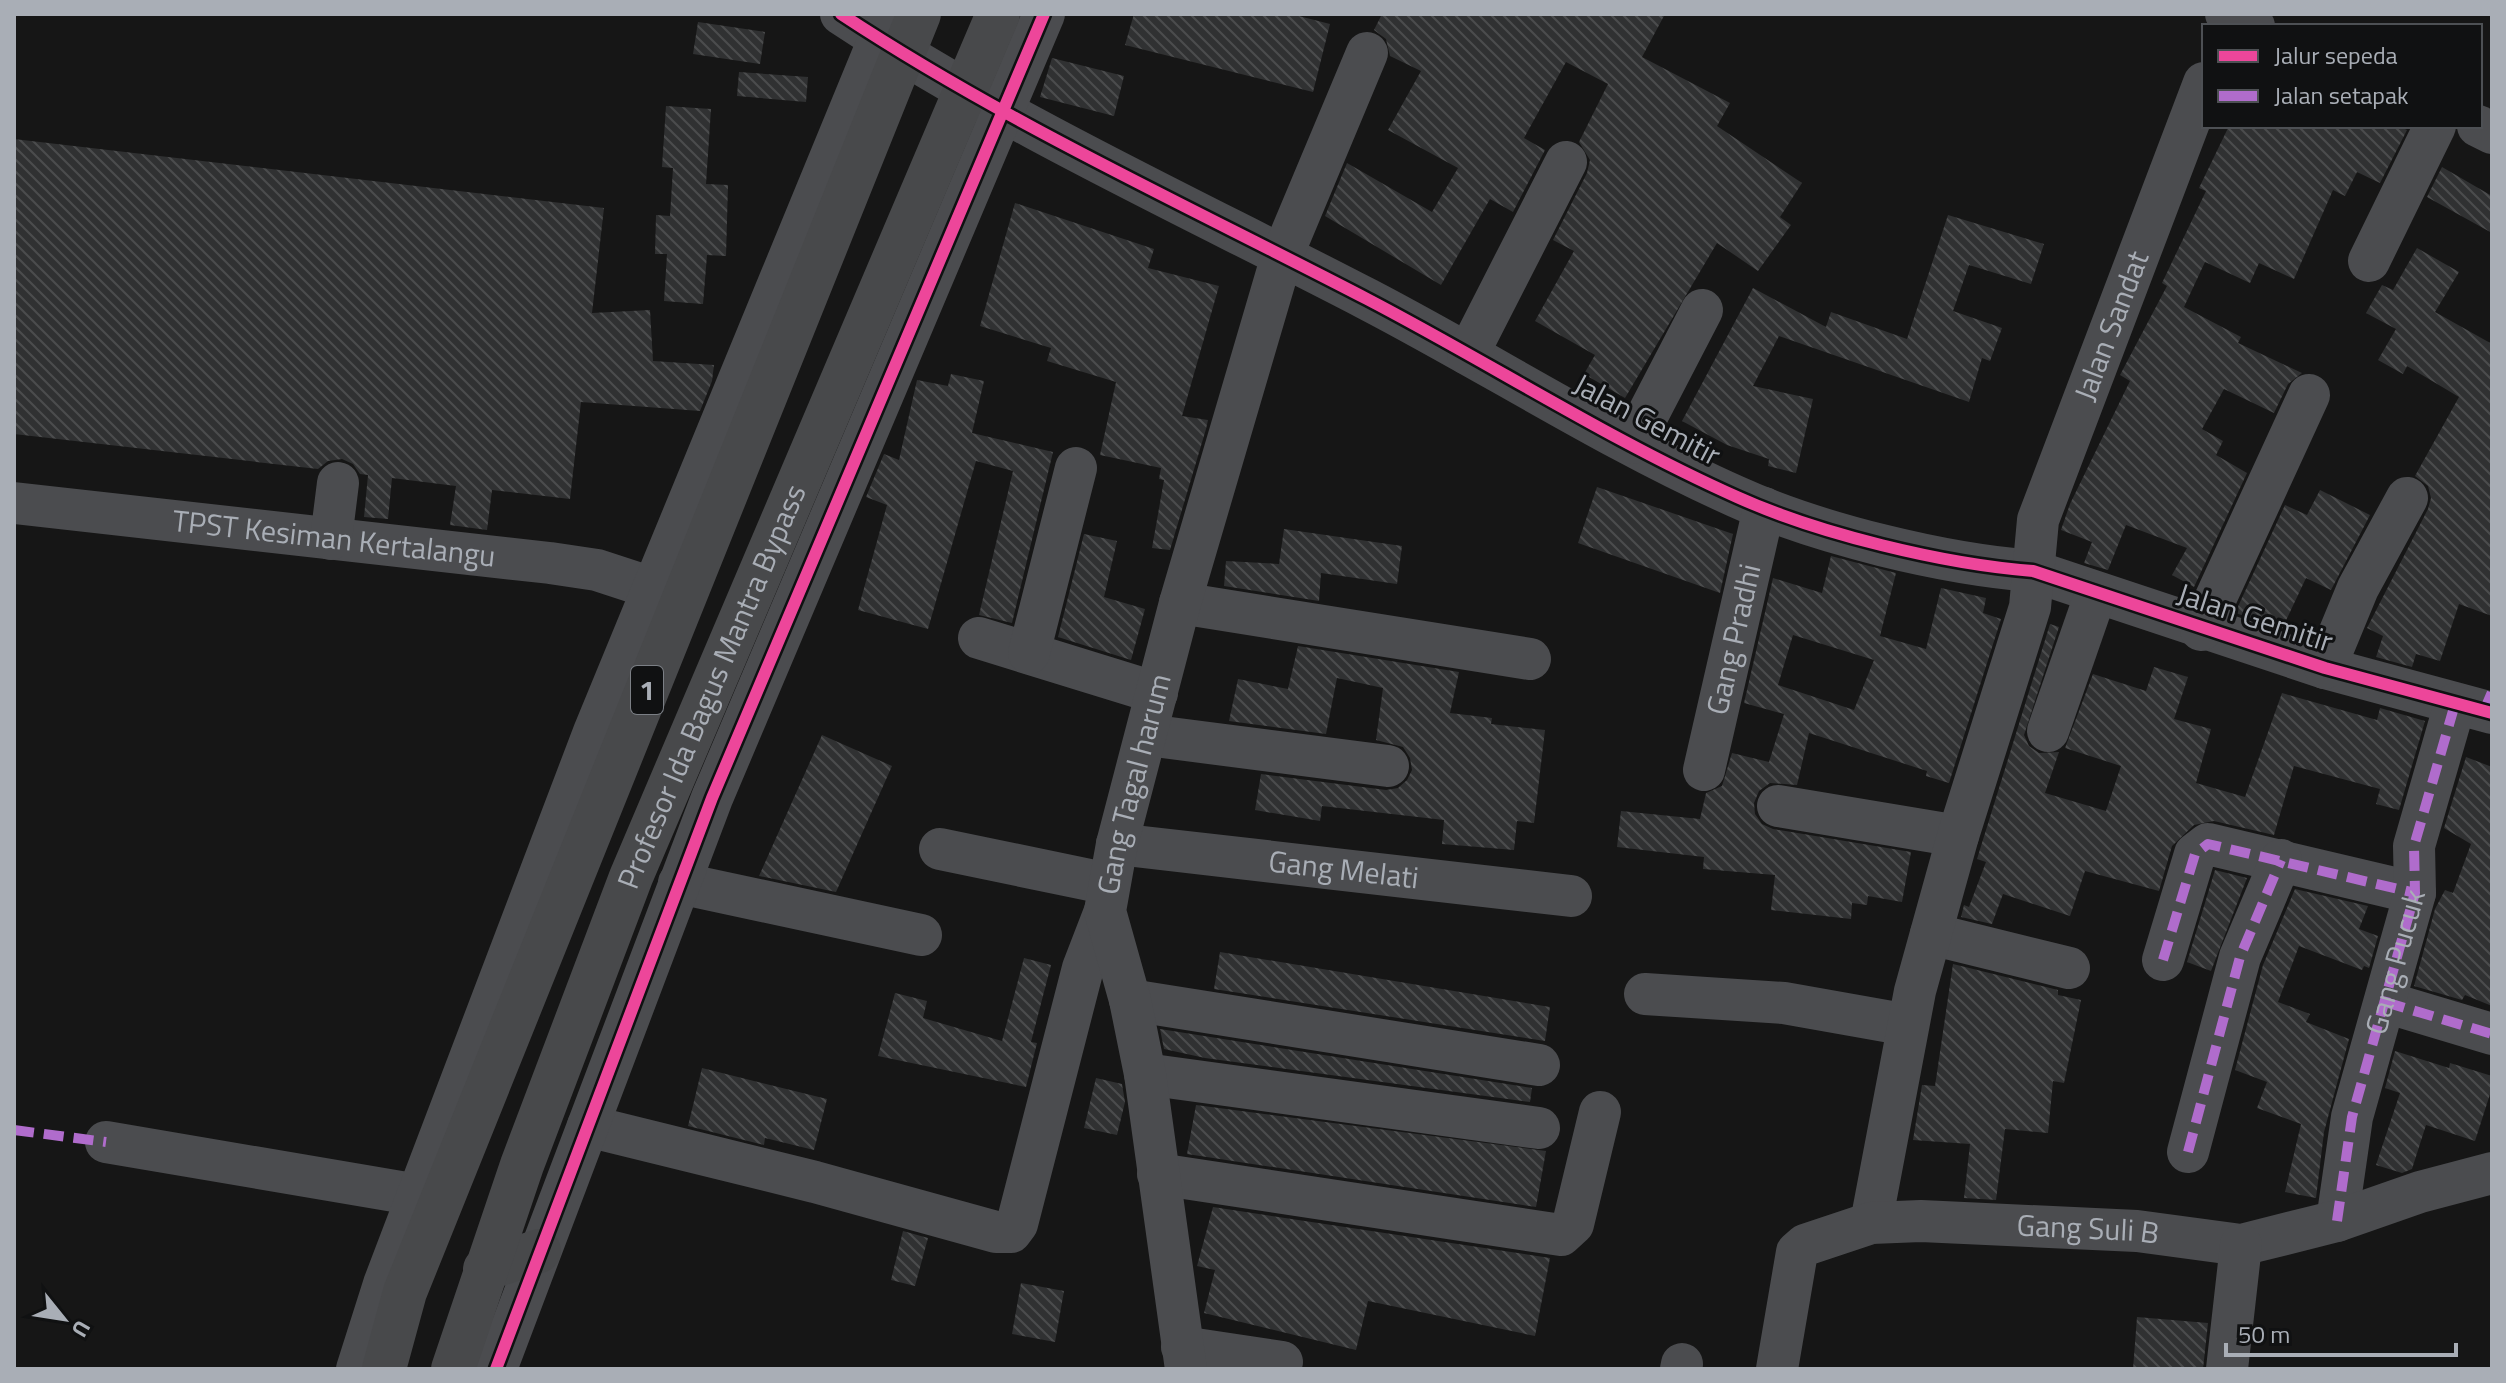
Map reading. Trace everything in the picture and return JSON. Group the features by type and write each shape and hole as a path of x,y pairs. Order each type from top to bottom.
{"highway":[{"name":"Profesor Ida Bagus Mantra Bypass","path":"384,1369 405,1292 890,36 919,14"},
{"name":"Profesor Ida Bagus Mantra Bypass","path":"453,1369 485,1269 631,877 998,14"},
{"path":"485,1269 539,1251"}],"street":[{"name":"Jalan Gemitir","path":"841,14 890,36 963,92 1001,113 1282,256 1633,443 1764,508 1939,558 1988,567 2021,595 2096,593 2201,630 2325,668 2481,705"},
{"path":"496,1369 679,883 1044,14"},
{"path":"357,1369 418,1195 594,732 652,588 890,36"},
{"name":"Gang Tagal harum","path":"1184,1358 1141,1057 1107,898 1117,844 1180,603 1282,256 1367,53"},
{"name":"Jalan Sandat","path":"1871,1223 1908,1025 2038,520 2202,88"},
{"path":"2369,261 2434,128"},
{"path":"1468,354 1566,162"},
{"path":"1633,443 1702,310"},
{"path":"2201,630 2309,395"},
{"path":"1029,653 1076,468"},
{"path":"331,539 338,483"},
{"path":"2325,668 2358,588 2407,498"},
{"name":"TPST Kesiman Kertalangu","path":"19,503 597,570 652,588"},
{"name":"Gang Pradhi","path":"1704,770 1764,508"},
{"path":"2048,731 2096,593"},
{"path":"1180,603 1530,659"},
{"path":"979,638 1157,693"},
{"name":"Gang Pucuk","path":"2337,1221 2352,1117 2415,893 2414,846 2481,705"},
{"path":"1147,735 1388,766"},
{"path":"1778,806 1958,836"},
{"name":"Gang Melati","path":"1117,844 1571,896"},
{"path":"2163,960 2198,848 2208,844 2415,893"},
{"path":"588,1126 815,1182 996,1232 1011,1232 1017,1224 1083,968 1107,898 940,849"},
{"path":"2188,1152 2240,957 2281,860"},
{"path":"679,883 921,935"},
{"path":"1931,934 2069,968"},
{"path":"1645,994 1784,1003 1908,1025"},
{"path":"1130,1000 1539,1065"},
{"path":"2385,1002 2492,1034"},
{"path":"1069,1031 1141,1057 1539,1128"},
{"path":"1158,1174 1561,1235 1573,1224 1600,1112"},
{"path":"106,1142 418,1195"},
{"name":"Gang Suli B","path":"1777,1369 1797,1252 1805,1245 1871,1223 1921,1221 2137,1231 2241,1245 2337,1221 2420,1192 2492,1173"},
{"path":"2227,1369 2241,1245"},
{"path":"1184,1358 1282,1362"}],"building":[{"path":"1134,14 1291,14 1330,24 1313,92 1125,45"},
{"path":"1382,14 1665,14 1642,57 1730,103 1717,126 1802,183 1780,217 1791,225 1758,271 1717,243 1625,398 1584,374 1595,355 1535,321 1574,251 1553,240 1587,173 1590,160 1579,142 1608,84 1566,62 1524,138 1545,150 1513,212 1490,199 1441,285 1325,216 1347,163 1432,212 1458,168 1388,130 1421,71 1390,56 1386,39 1374,30"},
{"path":"698,22 765,32 760,64 693,54"},
{"path":"1052,58 1124,76 1114,116 1040,97"},
{"path":"739,72 808,77 806,102 737,96"},
{"path":"666,106 711,109 706,184 728,185 726,256 707,255 703,304 664,301 667,254 655,254 656,215 670,216 673,168 662,167"},
{"path":"2228,128 2407,130 2380,183 2357,172 2345,196 2333,190 2294,279 2259,263 2250,283 2205,262 2184,307 2241,337 2238,343 2302,373 2288,384 2274,413 2224,389 2202,429 2223,441 2216,455 2247,473 2194,587 2172,575 2187,548 2126,525 2108,570 2084,563 2092,542 2061,530 2070,504 2130,381 2120,375 2167,286 2162,283 2206,191 2199,188"},
{"path":"14,139 604,208 592,313 650,310 653,361 714,365 712,381 700,411 581,402 570,499 492,490 487,530 450,525 456,486 392,478 388,519 364,517 368,475 360,474 353,464 342,459 328,461 318,469 14,434"},
{"path":"2442,167 2492,196 2492,233 2427,197"},
{"path":"1015,203 1154,249 1148,268 1219,286 1182,416 1208,420 1170,550 1152,548 1164,480 1159,479 1161,468 1100,455 1116,382 1047,361 1051,348 980,326"},
{"path":"1948,215 2044,244 2031,284 1969,265 1953,311 2002,328 1990,361 1982,358 1969,402 1779,336 1753,386 1813,399 1796,473 1768,466 1769,459 1727,445 1682,421 1753,288 1826,327 1831,312 1907,339"},
{"path":"2417,248 2459,272 2435,312 2492,344 2492,616 2459,604 2440,661 2416,654 2412,667 2376,657 2383,636 2367,628 2428,509 2431,498 2428,486 2415,476 2459,397 2407,366 2403,374 2378,360 2396,329 2366,313 2382,285 2393,290"},
{"path":"951,374 984,381 972,433 1053,452 1012,623 979,615 1013,471 976,461 928,629 858,610 887,505 866,497 884,454 899,460 917,380 948,386"},
{"path":"1597,487 1733,534 1720,593 1578,543"},
{"path":"2320,490 2370,515 2331,590 2306,578 2282,629 2253,616 2235,613 2285,505 2307,515"},
{"path":"1284,529 1402,546 1397,584 1321,573 1319,601 1224,586 1226,561 1279,564"},
{"path":"1084,534 1117,541 1104,597 1145,609 1131,660 1058,637"},
{"path":"1831,556 1896,573 1880,636 1926,649 1941,588 1986,598 1983,613 2001,619 1949,783 1926,776 1927,771 1809,733 1797,785 1770,783 1759,791 1754,803 1755,814 1762,824 1773,829 1911,852 1902,902 1868,896 1867,905 1852,903 1851,919 1771,910 1775,875 1703,869 1704,857 1617,847 1621,811 1700,819 1706,793 1722,786 1732,753 1769,762 1784,714 1744,703 1773,578 1822,593","holes":["1793,635 1874,660 1854,710 1778,685"]},
{"path":"2050,624 2059,627 2024,735 2029,746 2039,753 2059,752 2045,793 2106,811 2121,766 2065,748 2093,674 2146,691 2154,667 2188,677 2174,719 2211,729 2196,783 2245,797 2282,693 2377,720 2380,708 2425,721 2399,810 2376,804 2380,789 2294,766 2274,835 2214,821 2194,825 2172,846 2159,891 2085,871 2070,916 2003,894 1992,924 1961,917 1964,905 1969,907 1986,862 1977,859"},
{"path":"1298,646 1459,672 1450,713 1492,718 1491,724 1545,730 1534,823 1517,821 1514,850 1442,844 1444,820 1322,806 1320,821 1255,810 1261,774 1386,790 1398,788 1412,770 1410,758 1403,747 1376,740 1383,688 1337,678 1326,734 1229,721 1238,679 1288,689"},
{"path":"822,735 892,766 836,892 759,876"},
{"path":"2466,757 2492,767 2492,1006 2465,995 2462,1000 2414,986 2435,909 2445,890 2453,893 2471,844 2444,828"},
{"path":"2215,870 2247,878 2211,971 2187,962"},
{"path":"2295,889 2368,906 2359,929 2378,936 2369,968 2364,966 2362,970 2299,946 2278,1002 2310,1014 2306,1022 2349,1039 2324,1132 2316,1198 2285,1192 2301,1124 2257,1108 2267,1082 2235,1070 2263,965"},
{"path":"1220,952 1550,1007 1545,1041 1214,989"},
{"path":"1024,958 1051,965 1031,1042 1037,1043 1026,1087 878,1056 895,993 927,1001 923,1018 1002,1041"},
{"path":"1953,964 2058,990 2058,995 2081,1000 2064,1083 2053,1081 2048,1133 2005,1129 1996,1200 1964,1198 1970,1144 1913,1140 1922,1085 1935,1086"},
{"path":"1160,1029 1532,1088 1530,1102 1205,1058 1164,1049"},
{"path":"2395,1051 2449,1068 2450,1063 2492,1076 2492,1088 2475,1141 2426,1125 2412,1169 2402,1173 2376,1165 2400,1093 2385,1088"},
{"path":"702,1068 827,1099 814,1150 765,1138 764,1145 688,1126"},
{"path":"1096,1078 1122,1084 1125,1102 1117,1135 1084,1128"},
{"path":"1196,1105 1546,1151 1536,1207 1187,1154"},
{"path":"1213,1207 1550,1258 1535,1336 1368,1301 1356,1350 1204,1313 1215,1270 1197,1266"},
{"path":"903,1231 928,1238 915,1286 891,1280"},
{"path":"1021,1283 1064,1291 1055,1342 1012,1334"},
{"path":"2137,1317 2208,1323 2203,1369 2133,1369"}],"marked path":[{"path":"2484,711 2492,692"},
{"path":"2337,1221 2352,1117 2415,893 2414,846 2455,704"},
{"path":"2163,960 2195,854 2208,844 2415,893"},
{"path":"2188,1152 2240,957 2281,860"},
{"path":"2385,1002 2492,1034"},
{"path":"14,1130 106,1142"}],"cycle path":[{"path":"841,14 904,54 1034,128 1367,299 1643,451 1770,511 1843,535 1921,554 2033,571 2325,668 2492,713"},
{"path":"496,1369 712,798 1044,14"}]}
